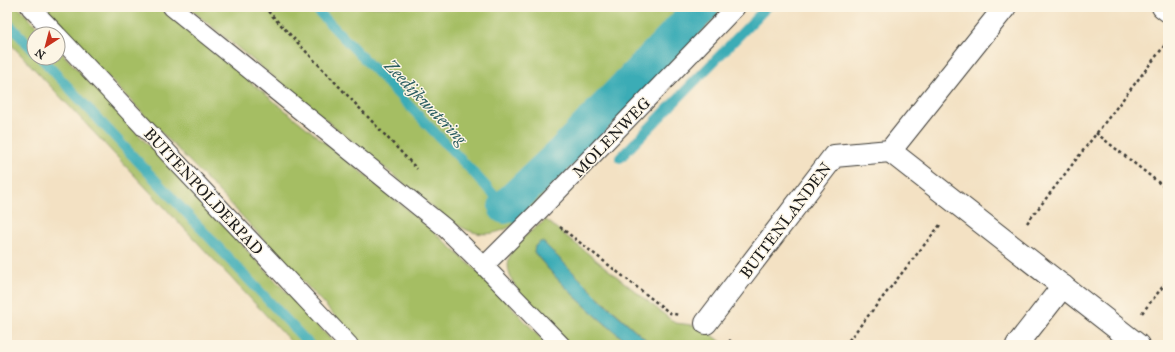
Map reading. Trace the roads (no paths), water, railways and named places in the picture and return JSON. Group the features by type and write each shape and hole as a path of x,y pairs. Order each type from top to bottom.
{"street":[{"path":"1005,7 890,151 1132,340"},
{"path":"1163,7 1168,11"},
{"name":"BUITENLANDEN","path":"706,323 834,156 890,151"},
{"path":"1017,345 1063,286"}],"lane":[{"path":"30,7 48,26"},
{"path":"172,7 444,227 561,345"},
{"name":"MOLENWEG","path":"484,266 736,7"},
{"name":"BUITENPOLDERPAD","path":"66,44 349,345"}],"water":[{"path":"540,242 543,242 604,303 652,345 631,345 605,324 556,277 534,252 535,246"}],"waterway":[{"name":"Zeedijkwatering","path":"314,7 471,170 516,219"},
{"path":"505,207 563,152 702,7"},
{"path":"620,158 767,7"},
{"path":"7,22 26,42"},
{"path":"48,66 310,345"}]}
